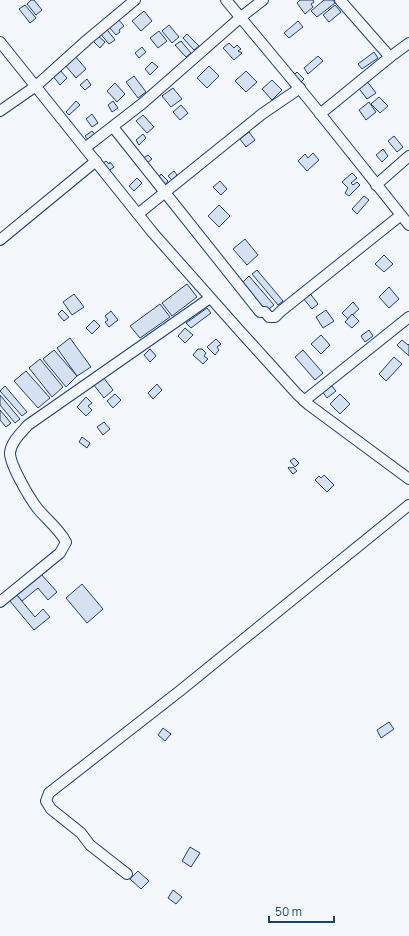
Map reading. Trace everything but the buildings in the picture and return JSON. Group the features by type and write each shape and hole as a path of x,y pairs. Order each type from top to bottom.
{"street":[{"path":"0,111 36,86 87,40 135,0"},
{"path":"226,0 300,88 409,225"},
{"path":"85,148 144,103 263,0"},
{"path":"340,0 390,57"},
{"path":"0,42 138,214 249,342 304,401 409,479"},
{"path":"320,114 409,43"},
{"path":"138,214 166,193 262,114 300,88"},
{"path":"113,127 260,312 265,312 268,317 275,316 400,215"},
{"path":"376,185 409,156"},
{"path":"0,240 96,162"},
{"path":"0,602 60,553 66,542 61,533 37,508 13,468 10,454 14,440 28,425 210,298"},
{"path":"304,401 409,318"},
{"path":"127,874 90,845 81,833 51,809 46,801 49,793 181,690 409,505"}]}
